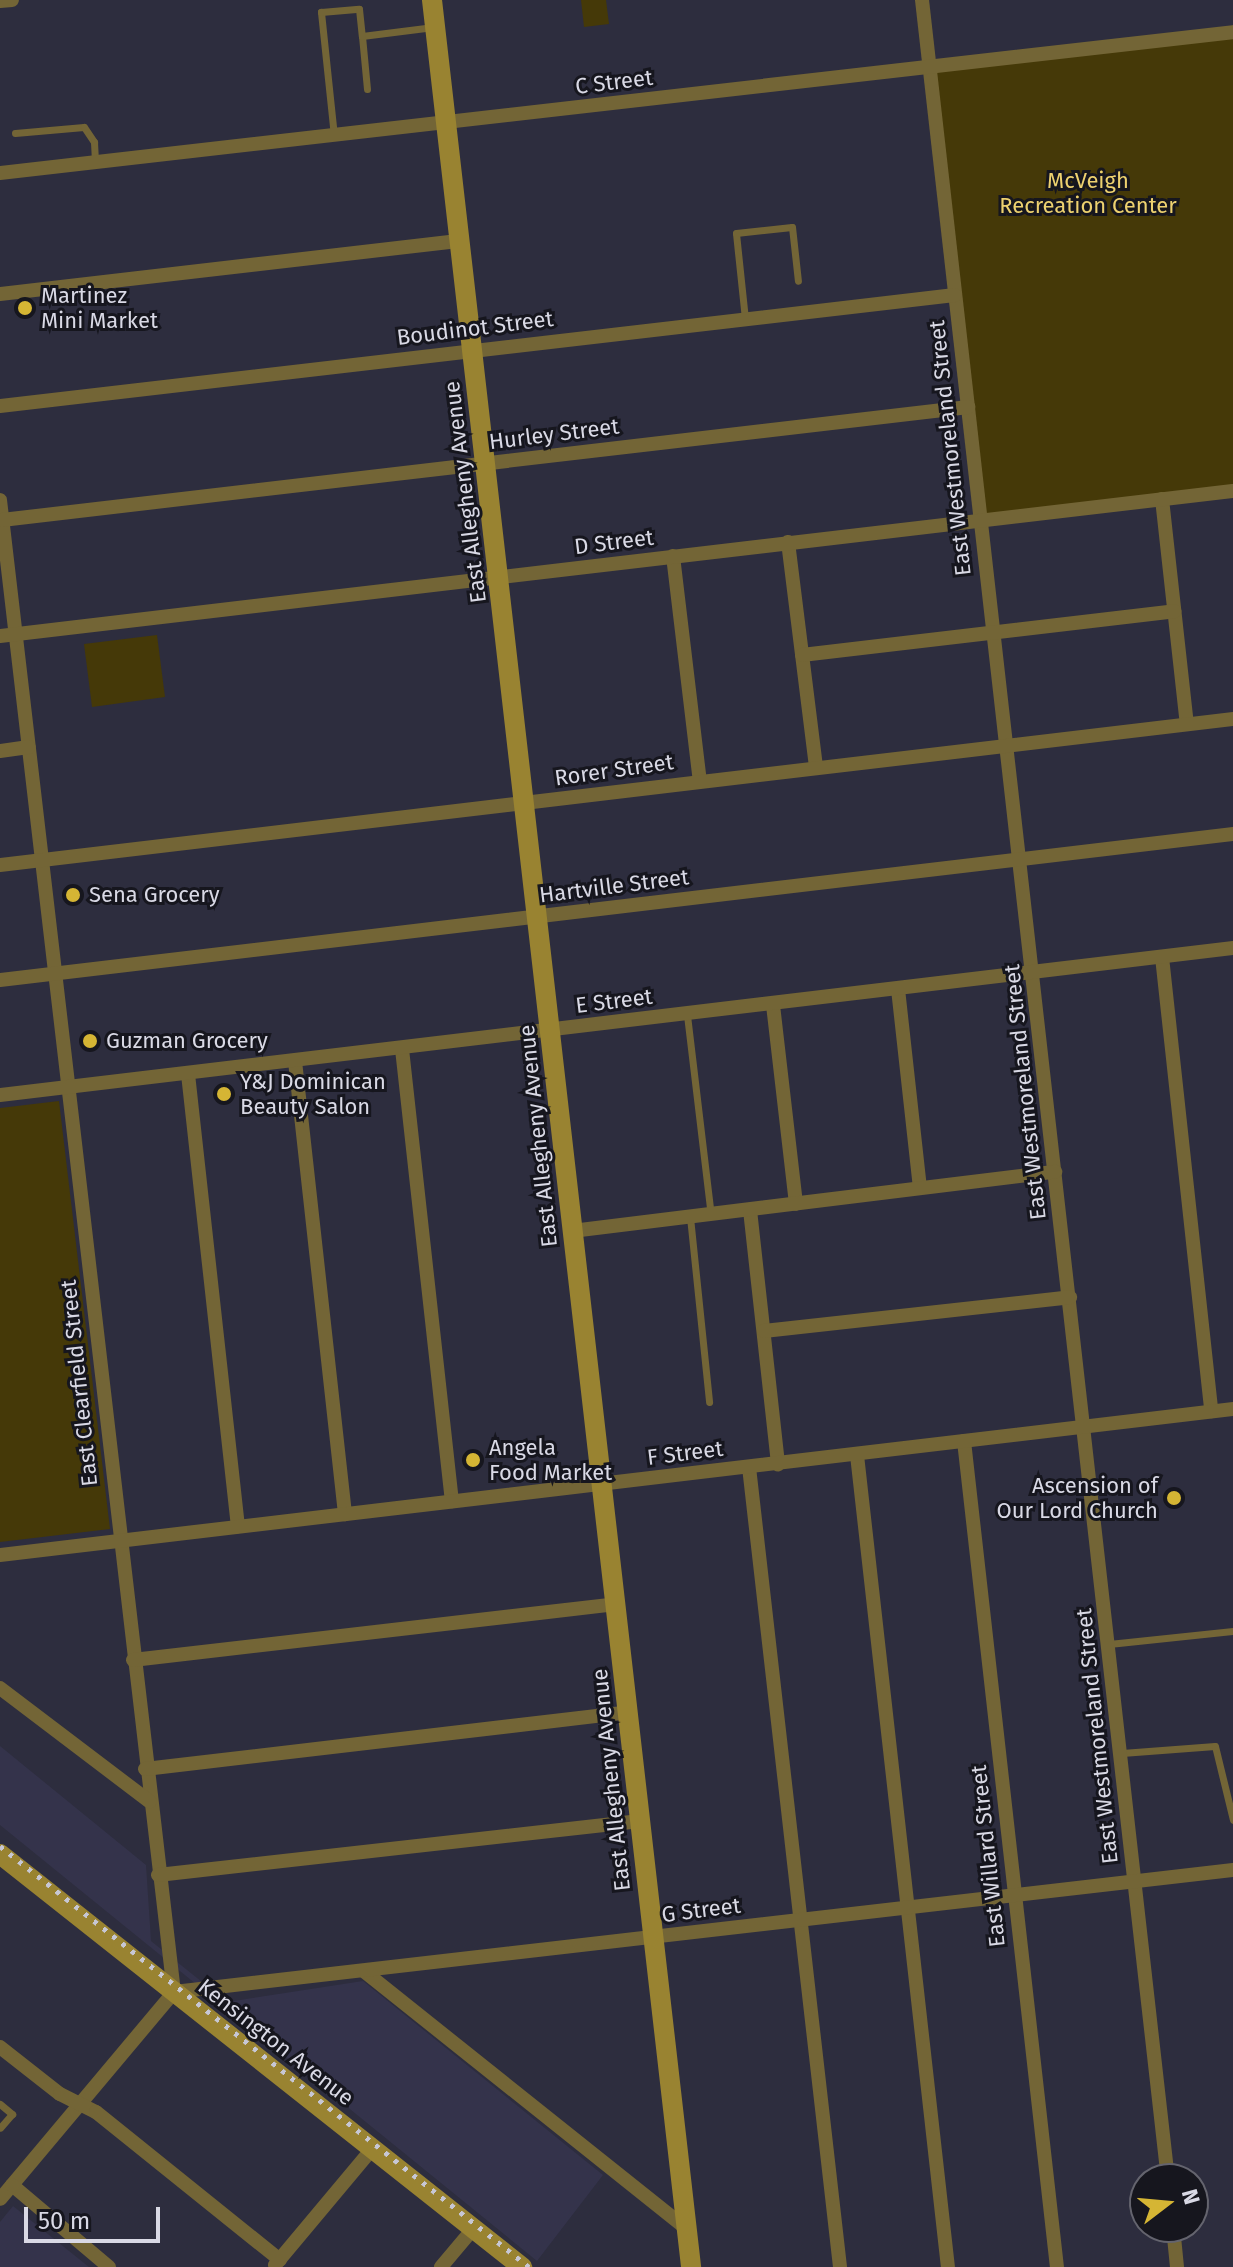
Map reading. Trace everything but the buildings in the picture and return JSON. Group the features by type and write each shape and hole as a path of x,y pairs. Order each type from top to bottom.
{"main road":[{"name":"East Allegheny Avenue","path":"432,0 540,917 549,1031 691,2266"},
{"name":"Kensington Avenue","path":"0,1854 522,2267"}],"street":[{"path":"0,1 12,0"},
{"name":"East Westmoreland Street","path":"922,0 993,636 1022,859 1166,2163"},
{"name":"C Street","path":"0,173 1233,32"},
{"path":"0,294 458,241"},
{"name":"Boudinot Street","path":"0,406 955,295"},
{"name":"Hurley Street","path":"2,520 968,407"},
{"name":"D Street","path":"0,636 1233,491"},
{"path":"1162,499 1187,724"},
{"name":"East Clearfield Street","path":"0,500 118,1540 174,1992"},
{"path":"788,542 816,767"},
{"path":"673,556 700,781"},
{"path":"802,655 993,636 1174,611"},
{"name":"Rorer Street","path":"0,865 1233,719"},
{"path":"0,751 29,747"},
{"name":"Hartville Street","path":"0,980 1233,834"},
{"name":"E Street","path":"0,1095 1233,948"},
{"path":"1162,957 1211,1411"},
{"path":"898,989 920,1188"},
{"path":"773,1005 796,1204"},
{"path":"402,1049 452,1501"},
{"path":"295,1061 345,1514"},
{"path":"188,1074 238,1526"},
{"path":"572,1231 1055,1172"},
{"path":"750,1210 778,1464"},
{"path":"764,1331 1070,1297"},
{"name":"F Street","path":"0,1555 1233,1409"},
{"name":"East Willard Street","path":"964,1441 1057,2267"},
{"path":"857,1455 948,2267"},
{"path":"749,1467 840,2267"},
{"path":"133,1660 616,1604"},
{"path":"0,1688 150,1802"},
{"path":"145,1769 627,1712"},
{"path":"158,1875 640,1821"},
{"name":"G Street","path":"174,1992 1233,1870"},
{"path":"365,1972 687,2229"},
{"path":"109,2267 5,2190 174,1992"},
{"path":"0,2047 79,2104 96,2112 277,2263 372,2149"},
{"path":"441,2267 473,2229"},
{"path":"1175,2243 1177,2267"}],"lane":[{"path":"334,136 321,12 359,9 367,89"},
{"path":"362,36 435,27"},
{"path":"15,133 84,127 94,142 95,163"},
{"path":"745,319 736,233 792,227 798,281"},
{"path":"687,1015 711,1215"},
{"path":"690,1217 709,1402"},
{"path":"1109,1644 1233,1631"},
{"path":"1122,1753 1215,1746 1233,1820"},
{"path":"0,2104 12,2114 0,2128"}],"shaded area":[{"path":"0,1746 146,1865 151,1941 227,2002 363,1981 603,2175 537,2261 0,1825"},
{"path":"13,2206 89,2267 0,2267 0,2222"}],"green space":[{"path":"581,0 606,0 609,24 584,27"},
{"name":"McVeigh Recreation Center","path":"1233,32 1233,491 981,520 929,67"},
{"path":"157,635 165,697 92,707 84,644"},
{"path":"59,1101 110,1529 0,1542 0,1108"}],"railway":[{"path":"0,1846 529,2267"}],"place":[{"name":"Martinez Mini Market","path":"25,308"},
{"name":"Sena Grocery","path":"73,895"},
{"name":"Guzman Grocery","path":"90,1041"},
{"name":"Y&J Dominican Beauty Salon","path":"224,1094"},
{"name":"Angela Food Market","path":"473,1460"},
{"name":"Ascension of Our Lord Church","path":"1174,1498"}]}
